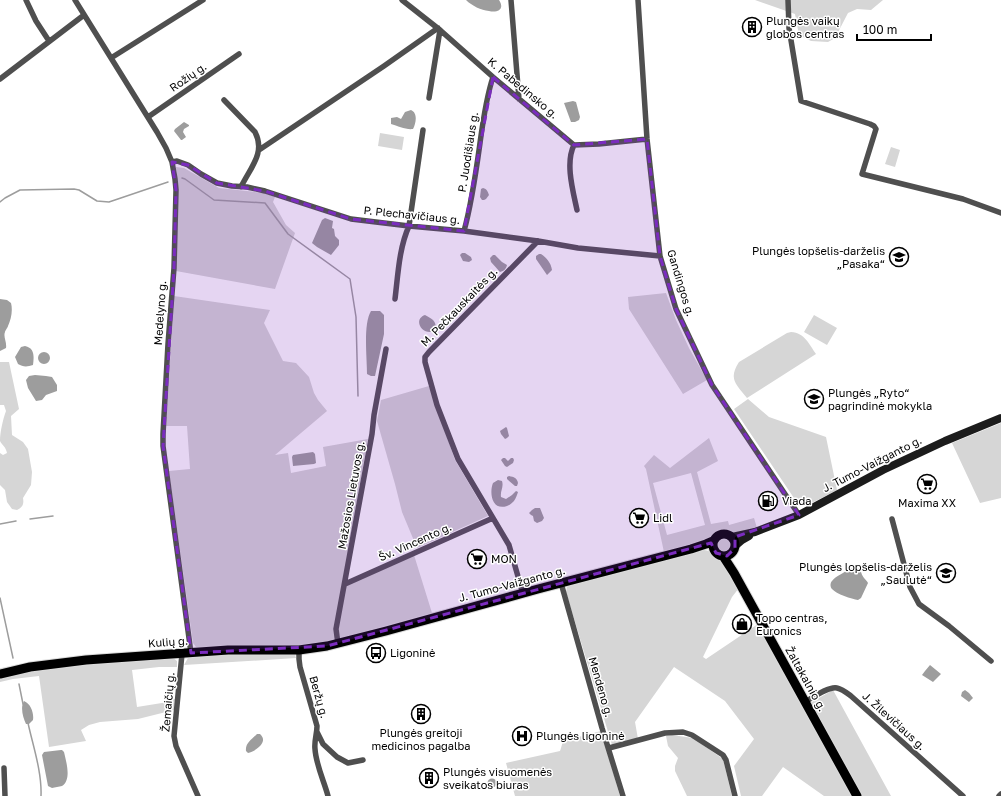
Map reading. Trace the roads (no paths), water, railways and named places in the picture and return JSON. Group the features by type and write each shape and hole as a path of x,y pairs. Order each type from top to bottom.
{"main road":[{"name":"J. Tumo-Vaižganto g.","path":"732,537 755,532 799,515 883,470 1001,418"},
{"name":"J. Tumo-Vaižganto g.","path":"730,552 742,540 755,532"},
{"path":"725,534 732,537 735,542 730,552 718,554 714,545 717,536 725,534"},
{"name":"J. Tumo-Vaižganto g.","path":"338,644 561,583 691,549 714,545"},
{"name":"Žaltakalnio g.","path":"730,552 734,573 857,796"},
{"name":"Kulių g.","path":"0,674 30,667 67,662 186,653 246,650 299,650 338,644"}],"street":[{"path":"26,0 36,21 49,42"},
{"name":"Medelyno g.","path":"76,0 166,148 172,162 176,179 174,268 168,344 163,446 186,653"},
{"path":"111,58 202,0"},
{"name":"K. Pabedinsko g.","path":"402,0 439,29 493,77 574,145"},
{"path":"511,0 519,98"},
{"name":"Gandingos g.","path":"638,0 647,139 660,256 676,309 712,385 799,515"},
{"path":"788,0 789,28 800,101 870,124 876,129 862,174 963,199 1001,213"},
{"path":"0,79 84,15"},
{"path":"429,98 439,29"},
{"path":"259,150 439,29"},
{"name":"Rožių g.","path":"148,117 239,54"},
{"name":"P. Juodišiaus g.","path":"464,230 476,174 486,103 493,77"},
{"path":"224,100 256,132 260,144 257,157 241,187"},
{"path":"395,299 400,258 409,226 423,130"},
{"path":"577,210 570,162 571,150 574,145 647,139"},
{"name":"P. Plechavičiaus g.","path":"172,162 178,160 217,183 265,191 352,219 409,226 464,230 578,248 660,256"},
{"name":"M. Pečkauskaitės g.","path":"523,594 509,545 458,459 438,405 425,362 425,357 538,241"},
{"name":"Mažosios Lietuvos g.","path":"338,644 336,629 372,434 386,348"},
{"name":"Šv. Vincento g.","path":"345,584 493,518"},
{"path":"892,520 910,587 919,604 949,626 991,661"},
{"name":"Mendeno g.","path":"561,583 623,796"},
{"name":"Beržų g.","path":"299,650 300,667 317,726 315,739 316,757 328,796"},
{"name":"Žemaičių g.","path":"186,653 174,736 176,746 198,796"},
{"name":"J. Žilevičiaus g.","path":"805,702 830,688 837,688 843,691 851,696 963,796"},
{"path":"317,732 323,744 337,757 348,762 363,760"},
{"path":"609,748 665,733 682,732 692,735 723,755 726,760 735,796"},
{"path":"4,768 5,796"}],"waterway":[{"path":"182,178 214,200 265,203 288,234 350,279 356,317 358,396"},
{"path":"0,202 20,190 74,189 79,190 97,201 109,202 168,182"},
{"path":"30,519 53,516"},
{"path":"0,524 16,521"},
{"path":"0,598 13,658"},
{"path":"19,684 23,704"},
{"path":"28,723 39,768 41,796"}],"place":[{"name":"Plungės vaikų globos centras","path":"752,27"},
{"name":"Plungės lopšelis-darželis „Pasaka“","path":"899,257"},
{"name":"Plungės „Ryto“ pagrindinė mokykla","path":"814,399"},
{"name":"Maxima XX","path":"927,484"},
{"name":"Viada","path":"768,501"},
{"name":"Lidl","path":"639,518"},
{"name":"MON","path":"477,559"},
{"name":"Plungės lopšelis-darželis „Saulutė“","path":"946,573"},
{"name":"Topo centras, Euronics","path":"742,624"},
{"name":"Ligoninė","path":"376,653"},
{"name":"Plungės greitoji medicinos pagalba","path":"421,714"},
{"name":"Plungės ligoninė","path":"522,736"},
{"name":"Plungės visuomenės sveikatos biuras","path":"429,778"}]}
